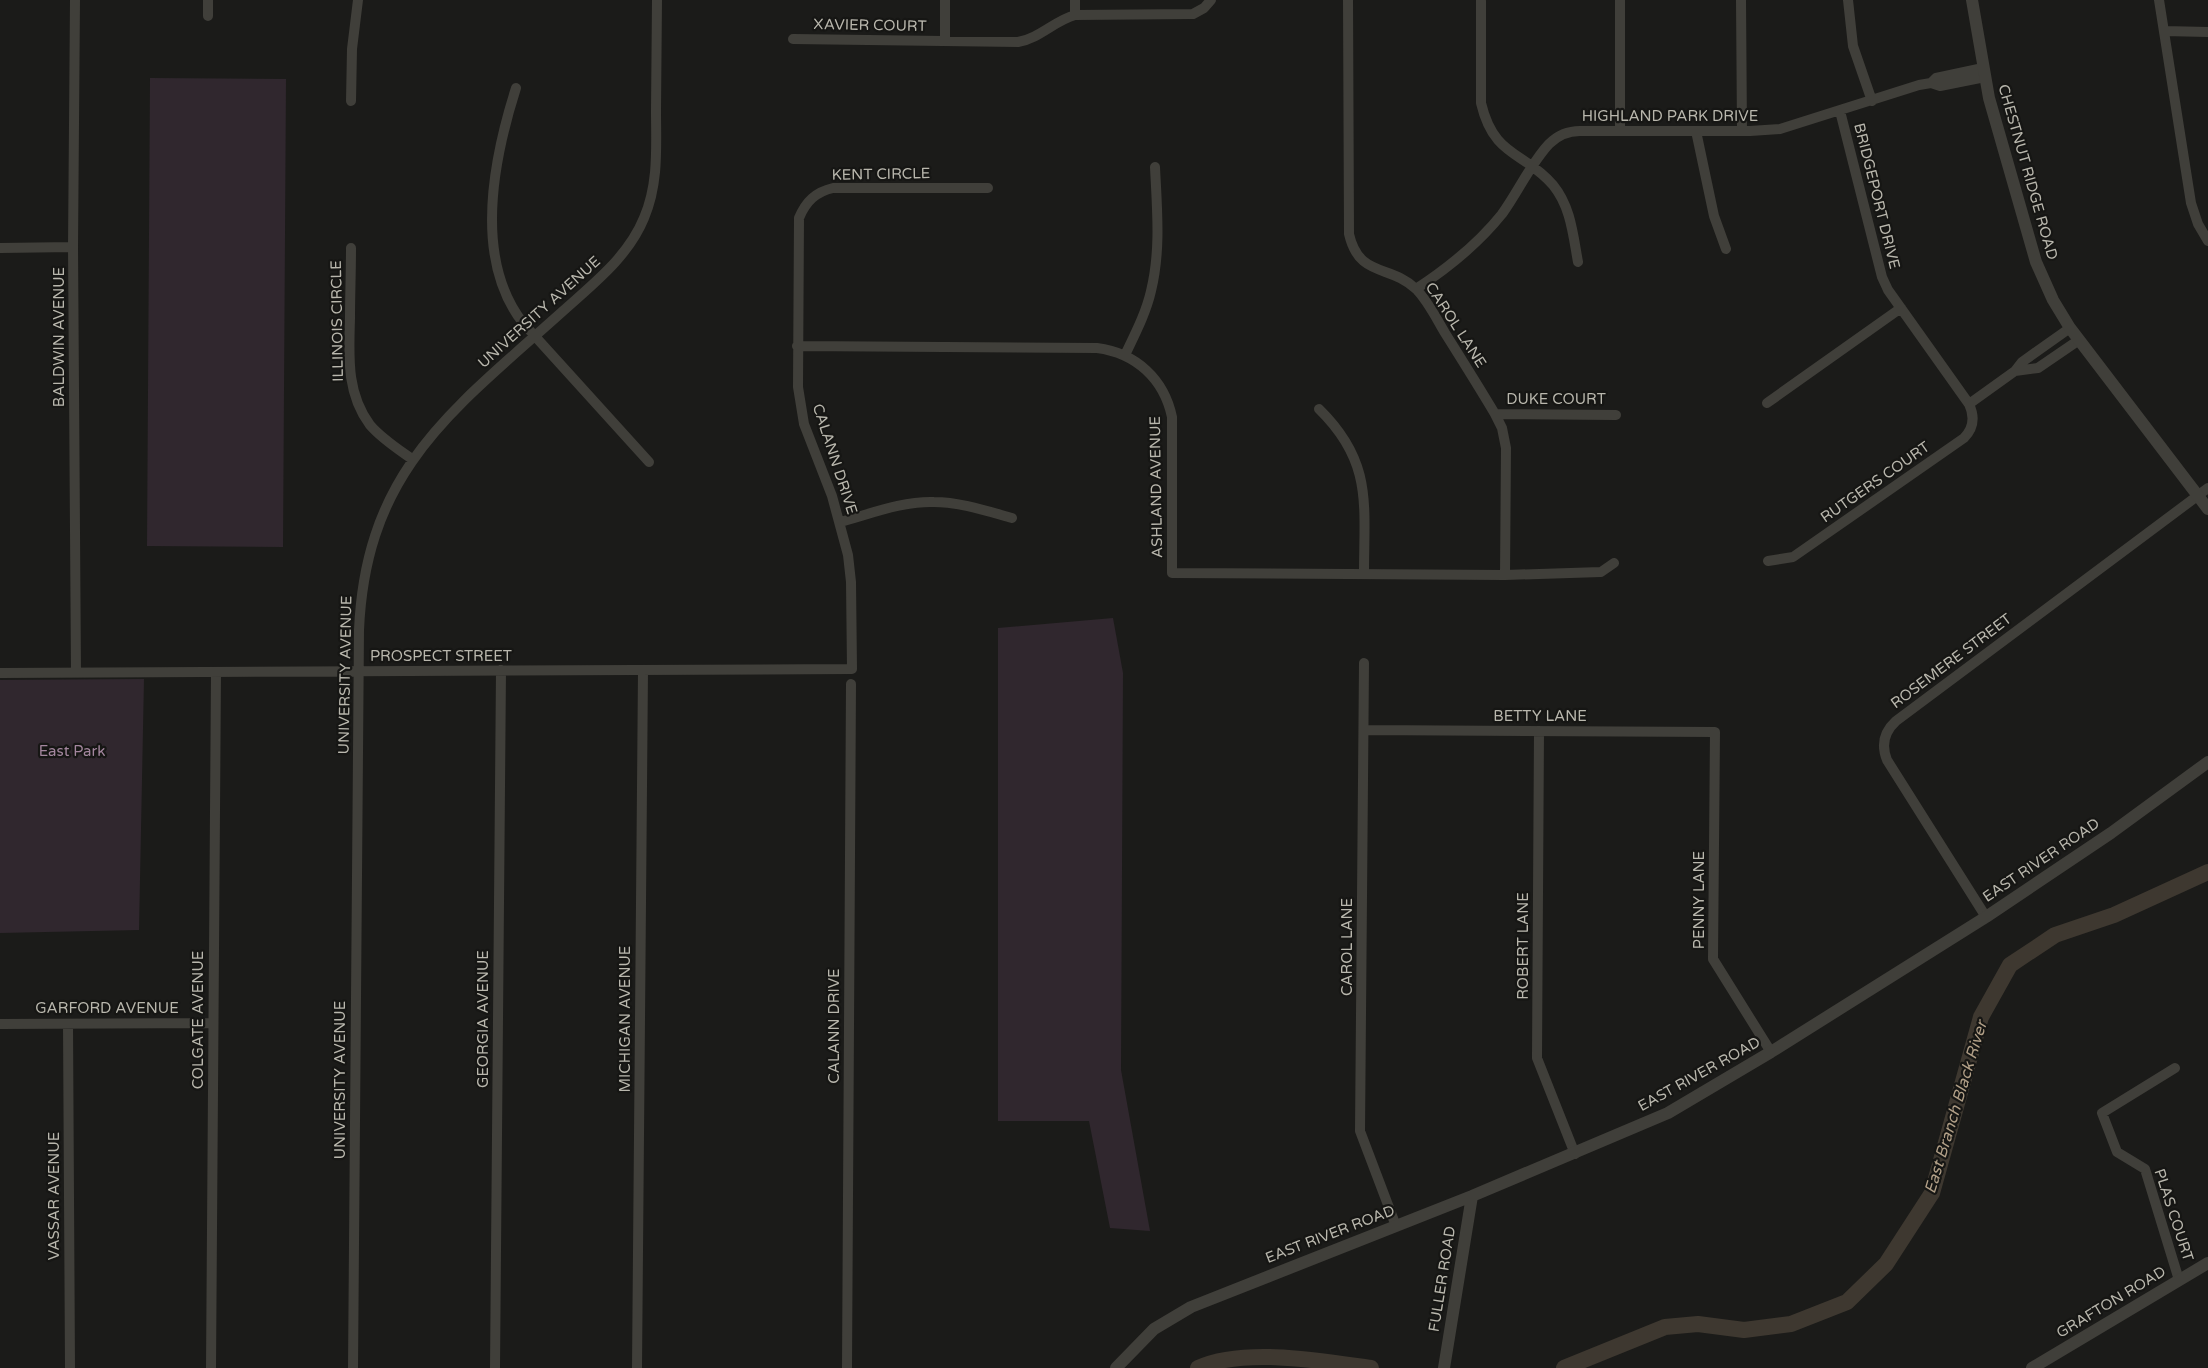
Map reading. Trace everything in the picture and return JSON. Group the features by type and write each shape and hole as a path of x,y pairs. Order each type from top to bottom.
{"street":[{"name":"BALDWIN AVENUE","path":"75,0 73,247 76,673"},
{"path":"208,0 208,16"},
{"path":"351,101 352,49 358,0"},
{"name":"UNIVERSITY AVENUE","path":"353,1368 360,610 368,557 386,506 412,459 442,422 615,263 638,231 649,206 656,168 657,0"},
{"path":"945,0 945,41"},
{"path":"1075,0 1075,15 1193,14 1204,8 1211,0"},
{"name":"CAROL LANE","path":"1348,0 1350,240 1354,252 1370,267 1403,279 1423,297 1496,414 1502,428 1506,448 1505,575"},
{"path":"1620,0 1620,131"},
{"path":"1741,0 1742,131"},
{"path":"1848,0 1853,46 1872,100"},
{"name":"CHESTNUT RIDGE ROAD","path":"1972,0 1984,73 2036,262 2053,300 2079,340 2203,492 2208,509"},
{"path":"2159,0 2190,198 2198,224 2208,241"},
{"path":"1481,1 1481,103 1484,116 1495,138 1552,185 1565,204 1570,218 1578,262"},
{"name":"XAVIER COURT","path":"793,39 1027,40 1044,32 1058,22 1075,15"},
{"path":"2164,31 2208,32"},
{"name":"HIGHLAND PARK DRIVE","path":"1416,289 1441,272 1483,235 1502,214 1548,145 1562,134 1580,130 1742,131 1780,129 1931,83 1936,78 1984,73"},
{"path":"516,88 500,144 495,179 493,251 504,295 534,337 649,462"},
{"name":"BRIDGEPORT DRIVE","path":"1840,111 1877,263 1888,290 1969,404"},
{"path":"1696,131 1714,216 1726,249"},
{"path":"1125,355 1146,310 1155,274 1158,238 1155,167"},
{"name":"KENT CIRCLE","path":"798,229 802,211 810,199 819,192 833,188 988,188"},
{"name":"CALANN DRIVE","path":"798,229 798,387 804,424 840,522 848,555 851,582 852,669"},
{"path":"0,248 73,247"},
{"name":"ILLINOIS CIRCLE","path":"351,248 349,363 352,388 358,404 371,426 388,442 412,459"},
{"path":"1767,402 1902,308"},
{"path":"1969,404 2015,371 2022,362 2070,328"},
{"path":"2015,371 2038,368 2079,340"},
{"name":"ASHLAND AVENUE","path":"798,346 1092,348 1112,350 1139,363 1163,390 1171,410 1174,432 1172,573 1505,575 1601,572 1614,562"},
{"name":"RUTGERS COURT","path":"1768,561 1793,557 1964,438 1972,425 1973,419 1969,404"},
{"path":"1319,409 1343,435 1354,454 1361,474 1365,507 1364,574"},
{"name":"DUKE COURT","path":"1496,414 1616,414"},
{"name":"ROSEMERE STREET","path":"1986,917 1886,760 1883,747 1887,731 1896,721 2203,492"},
{"path":"840,522 900,506 932,502 954,504 1012,518"},
{"name":"CAROL LANE","path":"1364,663 1360,1131 1396,1226"},
{"name":"PROSPECT STREET","path":"0,673 852,669"},
{"name":"GEORGIA AVENUE","path":"495,1368 501,670"},
{"name":"MICHIGAN AVENUE","path":"637,1368 643,670"},
{"name":"COLGATE AVENUE","path":"210,1368 216,672"},
{"name":"CALANN DRIVE","path":"847,1368 852,684"},
{"name":"BETTY LANE","path":"1364,730 1715,732"},
{"name":"ROBERT LANE","path":"1539,731 1537,1058 1575,1154"},
{"name":"PENNY LANE","path":"1715,732 1713,959 1771,1052"},
{"name":"EAST RIVER ROAD","path":"1116,1368 1154,1329 1191,1307 1472,1196 1668,1113 1771,1052 1986,917 2110,833 2208,762"},
{"name":"GARFORD AVENUE","path":"0,1024 213,1023"},
{"name":"VASSAR AVENUE","path":"68,1024 70,1368"},
{"name":"PLAS COURT","path":"2175,1068 2102,1113 2117,1152 2145,1169 2179,1280"},
{"name":"FULLER ROAD","path":"1444,1368 1472,1196"},
{"name":"GRAFTON ROAD","path":"2032,1368 2208,1263"}],"green space":[{"path":"150,78 286,79 283,547 147,546"},
{"path":"1113,618 1123,673 1121,1070 1150,1231 1110,1228 1089,1121 998,1121 998,628"},
{"name":"East Park","path":"144,679 139,930 0,933 0,680"}],"waterway":[{"name":"East Branch Black River","path":"1564,1368 1665,1327 1698,1324 1744,1330 1791,1324 1847,1302 1886,1264 1932,1193 1981,1017 2010,965 2055,935 2114,915 2208,872"},
{"name":"East Branch Black River","path":"1198,1368 1238,1358 1260,1357 1307,1359 1371,1368"}]}
